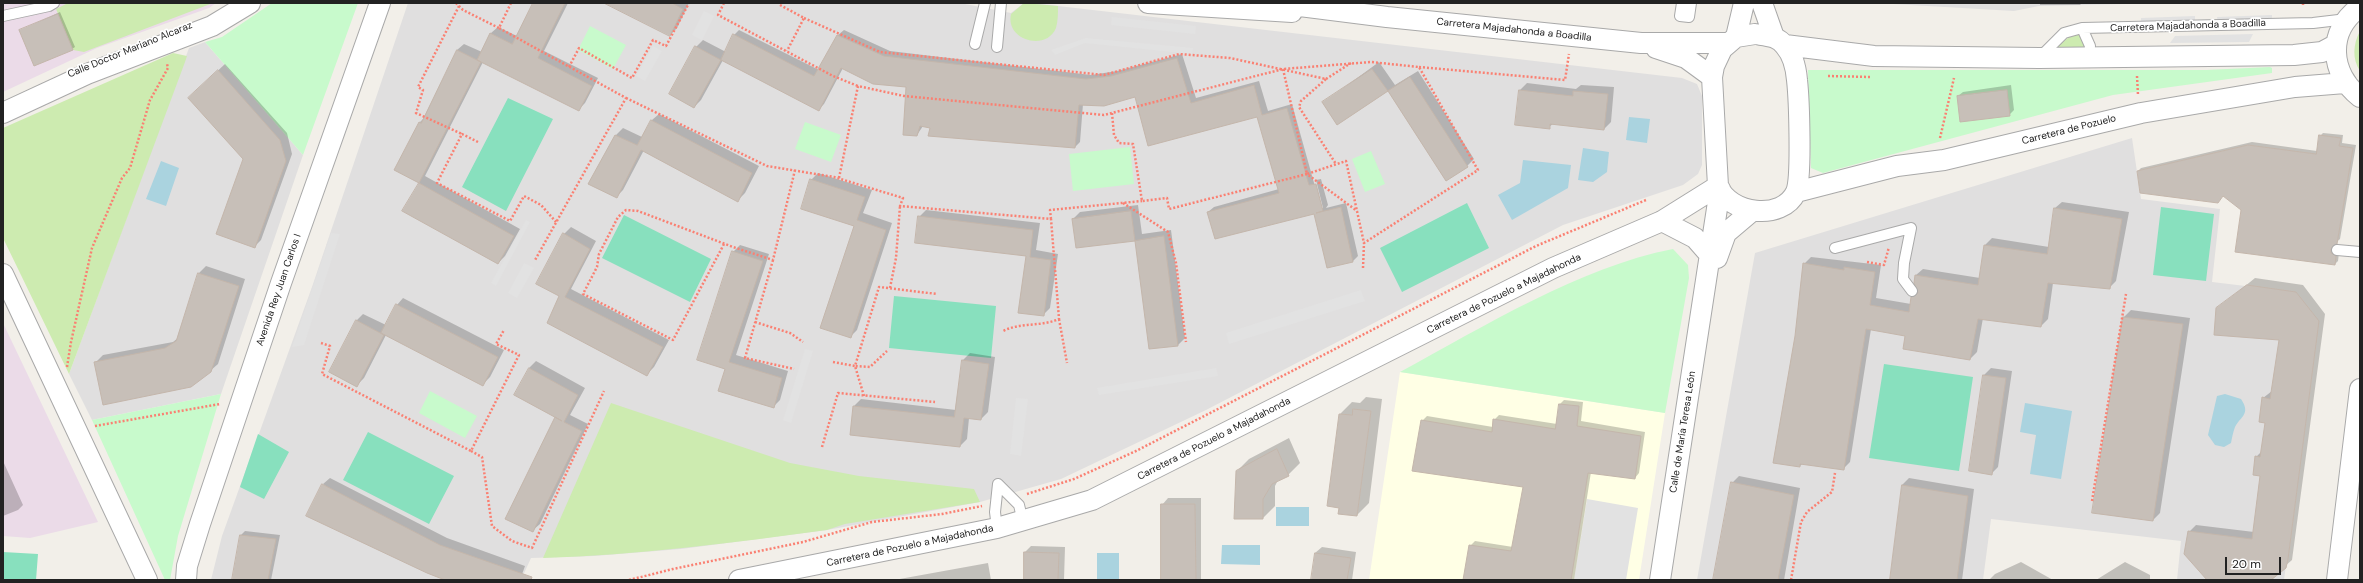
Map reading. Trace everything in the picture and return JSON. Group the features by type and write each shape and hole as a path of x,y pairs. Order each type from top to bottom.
{"street":[{"name":"Calle Doctor Mariano Alcaraz","path":"3,106 88,65 214,16 234,3"},
{"path":"3,114 88,74 212,26 250,3"},
{"name":"Avenida Rey Juan Carlos I","path":"186,580 188,566 200,524 281,283 380,3"},
{"name":"Carretera Majadahonda a Boadilla","path":"1148,3 1387,17"},
{"name":"Carretera Majadahonda a Boadilla","path":"1276,3 1387,17 1641,43 1732,40"},
{"path":"1744,3 1732,40 1717,56 1712,76 1719,187 1727,200 1752,211 1773,210 1787,202 1796,192 1799,164 1797,80 1793,58 1779,41 1762,3"},
{"path":"2354,13 2340,31 2336,45 2338,70 2345,83 2360,98"},
{"path":"1732,40 1755,34 1779,41 1874,56 2039,58 2294,55 2322,52 2336,45"},
{"name":"Carretera Majadahonda a Boadilla","path":"1641,43 1686,58 1712,76"},
{"name":"Carretera de Pozuelo","path":"1796,192 1897,166 1944,160 2141,113 2295,87 2345,83"},
{"name":"Carretera de Pozuelo a Majadahonda","path":"739,580 997,528 1023,522 1092,500 1553,268 1662,221 1719,187"},
{"name":"Calle de María Teresa León","path":"1660,580 1706,284 1719,187"},
{"name":"Calle de María Teresa León","path":"1706,284 1726,233 1752,211"},
{"path":"1662,221 1696,238 1709,254"},
{"path":"3,274 148,580"},
{"path":"2337,580 2359,396"}],"lane":[{"path":"3,16 49,6 54,3"},
{"path":"975,44 985,3"},
{"path":"997,47 1001,3"},
{"path":"1682,3 1680,16 1689,17 1691,3"},
{"name":"Carretera Majadahonda a Boadilla","path":"2039,58 2064,33 2082,28 2313,23 2354,13"},
{"path":"2082,28 2090,46 2089,57"},
{"path":"1835,248 1911,228 1904,263 1903,279 1912,291"},
{"path":"2336,250 2360,252"},
{"path":"997,528 996,502 998,484 1019,505 1023,522"}],"path":[{"path":"456,3 626,98 768,166 839,178 903,198 900,206 896,258 890,288"},
{"path":"499,28 511,3"},
{"path":"569,67 579,48 632,78 653,40 666,46 689,3"},
{"path":"724,3 718,15 833,76 858,86 904,96 1104,115 1283,69 1351,63 1371,62 1565,80 1569,50"},
{"path":"780,5 804,18 880,52 1104,74 1179,54 1230,58 1326,79"},
{"path":"459,6 418,87 423,90 416,113 478,142"},
{"path":"786,51 804,18"},
{"path":"64,371 69,365 71,342 92,248 122,178 130,168 150,100 168,68 166,57"},
{"path":"1336,164 1299,107 1301,102 1326,79 1351,63"},
{"path":"1364,243 1478,170 1418,67"},
{"path":"1283,69 1307,174 1357,211"},
{"path":"2131,76 2137,76 2139,97"},
{"path":"1940,138 1954,78"},
{"path":"839,178 858,86"},
{"path":"535,260 626,98"},
{"path":"1112,113 1114,135 1118,143 1133,144 1142,201"},
{"path":"462,134 437,183 510,221 524,196 540,205 556,222"},
{"path":"1067,363 1059,319 1050,210 1167,198 1169,209 1307,174 1346,161 1364,243 1363,268"},
{"path":"794,369 746,358 773,260 795,170"},
{"path":"1025,495 1074,479 1136,451 1536,246 1646,200"},
{"path":"1123,203 1168,232 1176,263 1186,342"},
{"path":"900,206 1051,219"},
{"path":"724,244 673,340 582,294 597,267 602,247 618,217 626,210 638,211 724,244 773,260"},
{"path":"1867,262 1884,265 1893,233"},
{"path":"864,396 855,366 879,287 936,294"},
{"path":"2092,501 2126,294"},
{"path":"1003,331 1015,325 1051,322 1059,319"},
{"path":"755,322 790,333 803,342"},
{"path":"471,451 519,356 496,344 504,330"},
{"path":"321,343 330,346 322,374 482,457 492,526 512,541 532,548 604,391"},
{"path":"833,362 870,367 887,351"},
{"path":"822,447 838,393 935,402"},
{"path":"90,427 221,404"},
{"path":"1791,580 1801,522 1807,512 1832,492 1835,473"},
{"path":"630,580 673,569 803,542 872,522 942,514 996,502"}],"shaded area":[{"path":"3,3 216,3 209,8 97,48 3,92"},
{"path":"408,3 960,3 1011,13 1024,3 1032,3 1682,78 1697,84 1702,96 1702,165 1698,174 1683,185 1563,225 1206,410 1061,479 980,502 827,530 681,549 594,556 531,558 521,580 211,580 222,536 312,287"},
{"path":"1876,3 2170,3 2039,6 2014,11"},
{"path":"704,11 714,16 702,40 692,35"},
{"path":"2272,15 2272,21 2218,22 2217,17"},
{"path":"2195,16 2195,22 2141,23 2141,18"},
{"path":"1112,17 1196,26 1195,34 1111,25"},
{"path":"2253,34 2249,42 2170,43 2175,36"},
{"path":"1086,38 1193,48 1192,54 1085,43 1055,55 1051,50"},
{"path":"205,42 303,155 221,394 92,420 69,374 189,48"},
{"path":"653,46 662,51 645,81 636,76"},
{"path":"2132,138 2141,199 2220,209 2212,282 2296,292 2319,321 2284,580 2177,580 2181,541 1991,519 1983,580 1697,580 1755,253"},
{"path":"526,220 530,222 496,286 491,283"},
{"path":"331,233 340,234 304,345 292,347"},
{"path":"524,263 534,268 517,298 508,293"},
{"path":"1361,290 1365,301 1229,344 1226,333"},
{"path":"3,323 98,522 30,538 3,536"},
{"path":"805,349 813,351 791,423 783,420"},
{"path":"1216,368 1218,376 1099,395 1097,388"},
{"path":"1400,372 1665,413 1639,580 1369,580"},
{"path":"1016,398 1028,399 1021,456 1010,454"},
{"path":"1587,499 1638,508 1626,580 1574,580"}],"green space":[{"path":"68,3 213,3 84,52 73,50 56,9"},
{"path":"272,3 358,3 303,155 205,42 222,37"},
{"path":"1024,3 1058,6 1056,28 1051,35 1044,40 1028,40 1014,31 1011,23 1011,14"},
{"path":"590,26 626,45 613,69 578,50"},
{"path":"2360,31 2360,71 2357,66 2354,51"},
{"path":"2081,33 2086,47 2056,47 2072,35"},
{"path":"173,53 187,56 69,374 3,238 3,128"},
{"path":"2272,68 2272,73 2113,95 1823,173 1811,168 1808,70 2206,70"},
{"path":"508,98 553,119 506,211 462,187"},
{"path":"805,122 841,135 831,162 795,149"},
{"path":"1130,147 1134,184 1073,191 1069,154"},
{"path":"1371,151 1385,184 1365,192 1352,159"},
{"path":"1467,203 1489,248 1402,292 1380,248"},
{"path":"2161,207 2214,214 2206,281 2153,275"},
{"path":"624,215 711,259 690,302 602,258"},
{"path":"1673,249 1688,265 1689,278 1665,413 1400,372 1498,318 1568,284 1603,269"},
{"path":"894,296 996,306 991,358 889,348"},
{"path":"1884,364 1973,377 1959,471 1869,458"},
{"path":"430,391 477,416 465,438 419,413"},
{"path":"221,394 178,536 170,580 165,580 92,420"},
{"path":"611,403 790,463 859,476 974,489 980,502 845,524 827,530 685,548 543,558"},
{"path":"368,432 454,476 429,524 343,480"},
{"path":"258,434 289,452 264,499 240,487"},
{"path":"3,552 38,554 36,580 3,580"}],"water":[{"path":"1629,117 1650,119 1647,143 1626,140"},
{"path":"1583,148 1609,152 1607,172 1593,182 1578,180"},
{"path":"1523,160 1571,165 1568,188 1512,220 1498,195 1520,183"},
{"path":"161,161 179,168 166,206 146,199"},
{"path":"2225,394 2241,399 2244,404 2245,412 2235,427 2231,443 2224,447 2215,445 2208,435 2217,396"},
{"path":"2025,403 2072,411 2061,479 2030,474 2036,435 2020,432"},
{"path":"1276,507 1309,507 1309,526 1276,526"},
{"path":"1222,545 1260,545 1260,565 1221,564"},
{"path":"1097,553 1119,553 1119,580 1097,580"}],"building":[{"path":"533,3 565,3 538,58 592,86 579,111 477,60 490,33 512,44"},
{"path":"604,3 672,3 683,9 670,36"},
{"path":"58,14 73,50 34,66 19,30"},
{"path":"733,34 814,76 837,35 884,56 1086,79 1111,76 1177,58 1191,103 1254,85 1262,115 1287,108 1309,185 1316,184 1323,211 1316,213 1341,207 1353,262 1327,268 1314,214 1215,239 1207,212 1279,193 1257,117 1148,146 1135,97 1104,106 1079,105 1075,148 928,136 930,128 920,126 917,136 903,135 906,87 873,84 841,68 819,111 721,60"},
{"path":"695,46 721,60 694,108 669,94"},
{"path":"457,50 481,62 419,183 394,170 419,122 421,123"},
{"path":"1372,69 1388,91 1337,125 1322,102"},
{"path":"218,70 280,140 286,161 255,248 216,234 243,159 188,98"},
{"path":"1410,77 1468,167 1446,181 1388,91"},
{"path":"1519,90 1573,96 1573,91 1608,94 1604,130 1550,124 1550,129 1515,125"},
{"path":"2007,90 2010,116 1960,122 1957,96"},
{"path":"651,120 752,173 738,202 641,150 617,198 588,184 615,135 637,145"},
{"path":"2319,135 2341,138 2339,146 2353,148 2337,244 2331,249 2331,253 2336,256 2335,265 2235,252 2241,210 2223,196 2218,203 2140,193 2137,171 2248,145 2316,154"},
{"path":"810,179 865,197 857,220 886,230 851,338 820,328 854,226 801,209"},
{"path":"419,183 514,236 498,264 402,211"},
{"path":"2054,208 2122,219 2110,289 2048,283 2041,327 1978,319 1970,360 1903,349 1905,336 1866,329 1844,470 1800,464 1800,467 1773,463 1795,336 1803,263 1844,270 1844,267 1875,272 1870,305 1909,312 1911,297 1918,293 1914,283 1915,275 1978,285 1984,245 2047,254"},
{"path":"1131,211 1135,241 1076,248 1072,219"},
{"path":"918,216 1033,230 1030,257 1051,260 1044,316 1018,313 1026,256 915,243"},
{"path":"563,233 590,249 565,297 663,347 647,376 547,323 559,296 536,284"},
{"path":"1164,236 1178,346 1149,349 1135,241"},
{"path":"732,251 763,261 729,362 782,378 774,408 718,391 725,369 697,360"},
{"path":"198,273 239,286 211,372 191,387 103,405 94,362 165,348 176,341"},
{"path":"2247,285 2296,292 2319,321 2288,559 2286,568 2271,580 2207,580 2184,554 2188,531 2252,539 2260,476 2253,475 2255,456 2260,457 2265,423 2259,422 2262,397 2270,399 2279,340 2214,335 2216,308"},
{"path":"396,304 498,357 483,386 381,333"},
{"path":"2123,317 2183,324 2153,521 2092,513"},
{"path":"356,320 384,335 357,387 329,372"},
{"path":"962,360 989,364 981,420 964,418 960,447 850,435 853,406 954,417"},
{"path":"529,368 578,395 564,422 582,431 533,532 505,519 555,417 514,395"},
{"path":"1983,375 2006,378 1992,475 1969,471"},
{"path":"1559,404 1579,406 1577,426 1641,436 1635,479 1588,473 1571,580 1463,580 1469,545 1511,551 1523,487 1412,471 1421,420 1492,432 1493,419 1555,429"},
{"path":"1353,409 1371,411 1357,516 1338,514 1339,508 1327,506 1339,414 1352,415"},
{"path":"1277,449 1289,476 1272,484 1263,499 1263,519 1234,519 1236,471"},
{"path":"1731,482 1794,495 1778,580 1713,580"},
{"path":"322,484 440,545 532,577 531,580 445,580 427,573 306,516"},
{"path":"1902,485 1968,496 1957,580 1890,580"},
{"path":"1161,504 1195,504 1196,580 1161,580"},
{"path":"240,535 276,539 268,580 232,580"},
{"path":"1024,552 1059,553 1058,580 1024,580"},
{"path":"1315,553 1351,558 1347,580 1311,580"}]}
